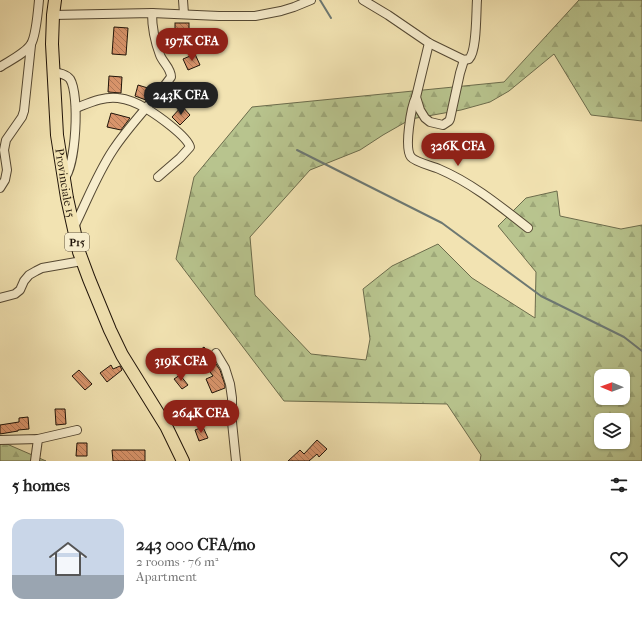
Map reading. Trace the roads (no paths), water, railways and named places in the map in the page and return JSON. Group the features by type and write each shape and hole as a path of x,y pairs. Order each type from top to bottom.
{"main road":[{"name":"Provinciale 15","path":"55,0 52,44 57,134 66,198 82,261 99,305 122,355 166,426 183,461"}],"street":[{"path":"0,188 5,180 7,170 4,150 6,140 22,117 24,111 31,45 34,38 39,0"},
{"path":"183,0 184,14"},
{"path":"53,15 152,13 255,16 294,8 311,0"},
{"path":"362,0 388,15 429,43 464,60 469,59 472,55 477,0"},
{"path":"74,227 109,156 125,133 171,77 171,72 160,56 158,50 153,30 152,13"},
{"path":"429,43 413,104 408,138 408,151 410,156 413,160 440,170 475,189 493,200 528,228"},
{"path":"0,66 24,52 31,45"},
{"path":"416,97 420,110 425,118 430,122 443,125 449,121 464,60"},
{"path":"53,72 62,73 69,78 75,94 76,108 74,147 71,164 64,180"},
{"path":"76,108 106,98 118,98 130,101 146,108 169,124 182,136 190,147 158,177"},
{"path":"0,298 15,294 20,290 28,275 42,268 82,261"},
{"path":"216,353 225,368 230,384 236,461"},
{"path":"0,440 38,439 77,430"},
{"path":"35,461 38,439"}],"waterway":[{"path":"320,0 331,18"},
{"path":"297,150 442,223 541,296 624,337 642,351"}]}
